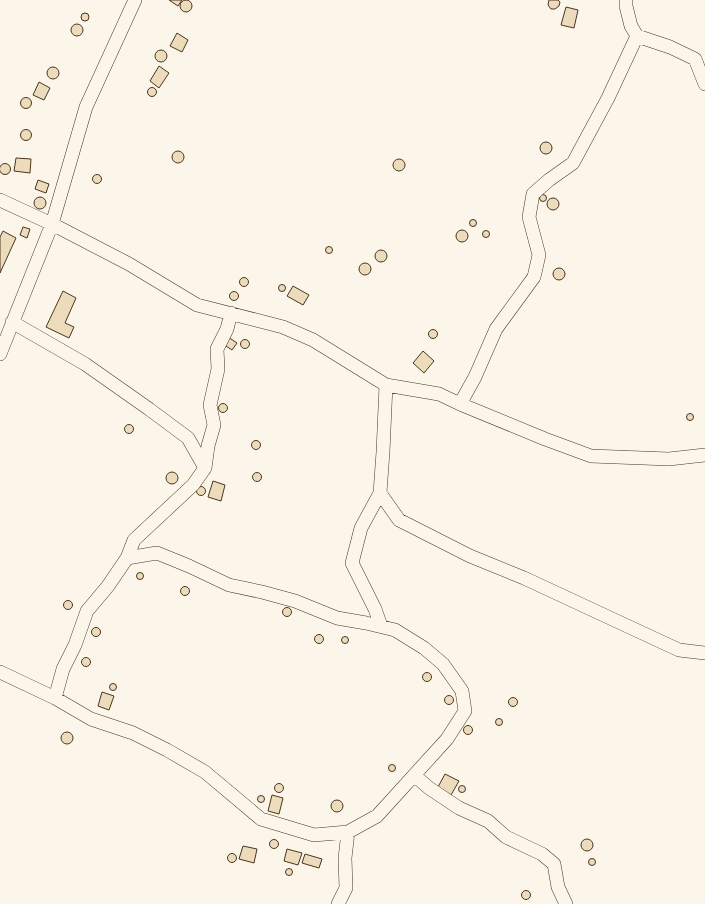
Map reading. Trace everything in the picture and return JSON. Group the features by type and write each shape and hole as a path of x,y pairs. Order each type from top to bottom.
{"street":[{"path":"0,354 52,224 86,107 135,0"},
{"path":"626,0 631,26 637,36 670,47 695,58 705,84"},
{"path":"460,404 475,377 496,330 534,277 539,255 529,217 533,194 572,163 608,98 637,36"},
{"path":"0,200 52,224 129,264 197,305 283,327 313,340 386,384 439,394 545,439 591,456 669,459 705,456"},
{"path":"55,698 63,669 75,646 87,611 108,586 127,558 134,540 193,485 206,468 208,446 214,425 210,405 218,369 217,349 227,329 231,314"},
{"path":"12,322 85,364 188,438 206,468"},
{"path":"381,626 375,609 352,563 361,528 380,493 386,384"},
{"path":"380,493 399,520 463,552 524,578 679,650 705,653"},
{"path":"0,672 55,698 91,719 133,733 167,750 205,772 261,819 314,835 348,832 377,816 447,739 465,711 462,691 444,664 424,648 395,630 337,618 295,601 229,585 157,553 127,558"},
{"path":"414,775 429,788 459,808 488,821 506,837 542,854 554,864 558,887 566,904"},
{"path":"338,904 346,888 345,858 348,832"}],"building":[{"path":"169,0 182,0 178,6"},
{"path":"186,0 190,2 192,6 190,10 186,12 182,10 180,6 182,2"},
{"path":"549,0 558,0 560,2 559,6 555,9 551,9 548,5"},
{"path":"566,7 578,10 574,28 561,25"},
{"path":"85,13 88,14 88,20 85,21 82,20 81,17 82,14"},
{"path":"77,24 81,26 83,30 81,34 77,36 73,34 71,30 73,26"},
{"path":"177,33 188,40 182,52 170,46"},
{"path":"161,50 165,52 167,56 165,60 161,62 157,60 155,56 157,52"},
{"path":"159,66 169,73 159,88 150,81"},
{"path":"53,67 57,69 59,73 57,77 53,79 49,77 47,73 49,69"},
{"path":"39,82 50,88 44,100 33,95"},
{"path":"152,87 157,92 152,97 147,92"},
{"path":"26,97 30,99 32,103 30,107 26,109 22,107 20,103 22,99"},
{"path":"26,129 30,131 32,135 30,139 26,141 22,139 20,135 22,131"},
{"path":"546,142 550,144 552,148 550,152 546,154 542,152 540,148 542,144"},
{"path":"178,151 182,153 184,157 182,161 178,163 174,161 172,157 174,153"},
{"path":"16,158 31,159 30,173 14,171"},
{"path":"399,159 403,161 405,165 403,169 399,171 395,169 393,165 395,161"},
{"path":"5,163 9,165 11,169 9,173 5,175 1,173 -1,169 1,165"},
{"path":"97,174 102,179 97,184 92,179"},
{"path":"38,180 49,184 46,193 35,189"},
{"path":"543,195 546,198 543,201 540,198"},
{"path":"40,197 44,199 46,203 44,207 40,209 36,207 34,203 36,199"},
{"path":"553,198 557,200 559,204 557,208 553,210 549,208 547,204 549,200"},
{"path":"473,220 476,223 473,226 470,223"},
{"path":"23,227 30,229 27,238 20,235"},
{"path":"462,230 466,232 468,236 466,240 462,242 458,240 456,236 458,232"},
{"path":"3,231 16,238 0,273 0,237"},
{"path":"486,231 489,234 486,237 483,234"},
{"path":"329,247 332,250 329,253 326,250"},
{"path":"381,250 385,252 387,256 385,260 381,262 377,260 375,256 377,252"},
{"path":"365,263 369,265 371,269 369,273 365,275 361,273 359,269 361,265"},
{"path":"559,268 563,270 565,274 563,278 559,280 555,278 553,274 555,270"},
{"path":"244,277 249,282 244,287 239,282"},
{"path":"282,285 285,288 282,291 279,288"},
{"path":"293,286 309,295 303,305 287,296"},
{"path":"63,291 76,298 65,323 74,327 69,338 46,327"},
{"path":"234,291 239,296 234,301 229,296"},
{"path":"433,329 438,334 433,339 428,334"},
{"path":"228,337 237,343 232,350 223,344"},
{"path":"245,339 250,344 245,349 240,344"},
{"path":"423,351 434,361 424,373 413,363"},
{"path":"223,403 228,408 223,413 218,408"},
{"path":"690,414 693,417 690,420 687,417"},
{"path":"129,424 134,429 129,434 124,429"},
{"path":"256,440 261,445 256,450 251,445"},
{"path":"172,472 176,474 178,478 176,482 172,484 168,482 166,478 168,474"},
{"path":"257,472 262,477 257,482 252,477"},
{"path":"213,481 225,485 221,501 208,497"},
{"path":"201,486 206,491 201,496 196,491"},
{"path":"140,573 143,576 140,579 137,576"},
{"path":"185,586 190,591 185,596 180,591"},
{"path":"68,600 73,605 68,610 63,605"},
{"path":"287,607 292,612 287,617 282,612"},
{"path":"96,627 101,632 96,637 91,632"},
{"path":"319,634 324,639 319,644 314,639"},
{"path":"345,637 348,640 345,643 342,640"},
{"path":"86,657 91,662 86,667 81,662"},
{"path":"427,672 432,677 427,682 422,677"},
{"path":"113,684 116,687 113,690 110,687"},
{"path":"102,692 114,696 109,710 98,706"},
{"path":"449,695 454,700 449,705 444,700"},
{"path":"513,697 518,702 513,707 508,702"},
{"path":"499,719 502,722 499,725 496,722"},
{"path":"468,725 473,730 468,735 463,730"},
{"path":"67,732 71,734 73,738 71,742 67,744 63,742 61,738 63,734"},
{"path":"392,765 395,768 392,771 389,768"},
{"path":"445,774 459,781 451,795 438,787"},
{"path":"279,783 284,788 279,793 274,788"},
{"path":"462,786 465,789 462,792 459,789"},
{"path":"272,795 283,798 279,814 268,811"},
{"path":"261,796 264,799 261,802 258,799"},
{"path":"337,800 341,802 343,806 341,810 337,812 333,810 331,806 333,802"},
{"path":"274,839 279,844 274,849 269,844"},
{"path":"587,839 591,841 593,845 591,849 587,851 583,849 581,845 583,841"},
{"path":"243,846 257,849 254,863 239,859"},
{"path":"287,849 302,853 298,865 284,861"},
{"path":"232,853 237,858 232,863 227,858"},
{"path":"305,854 322,859 319,868 302,863"},
{"path":"592,859 595,862 592,865 589,862"},
{"path":"289,869 292,872 289,875 286,872"},
{"path":"526,890 531,895 526,900 521,895"}]}
